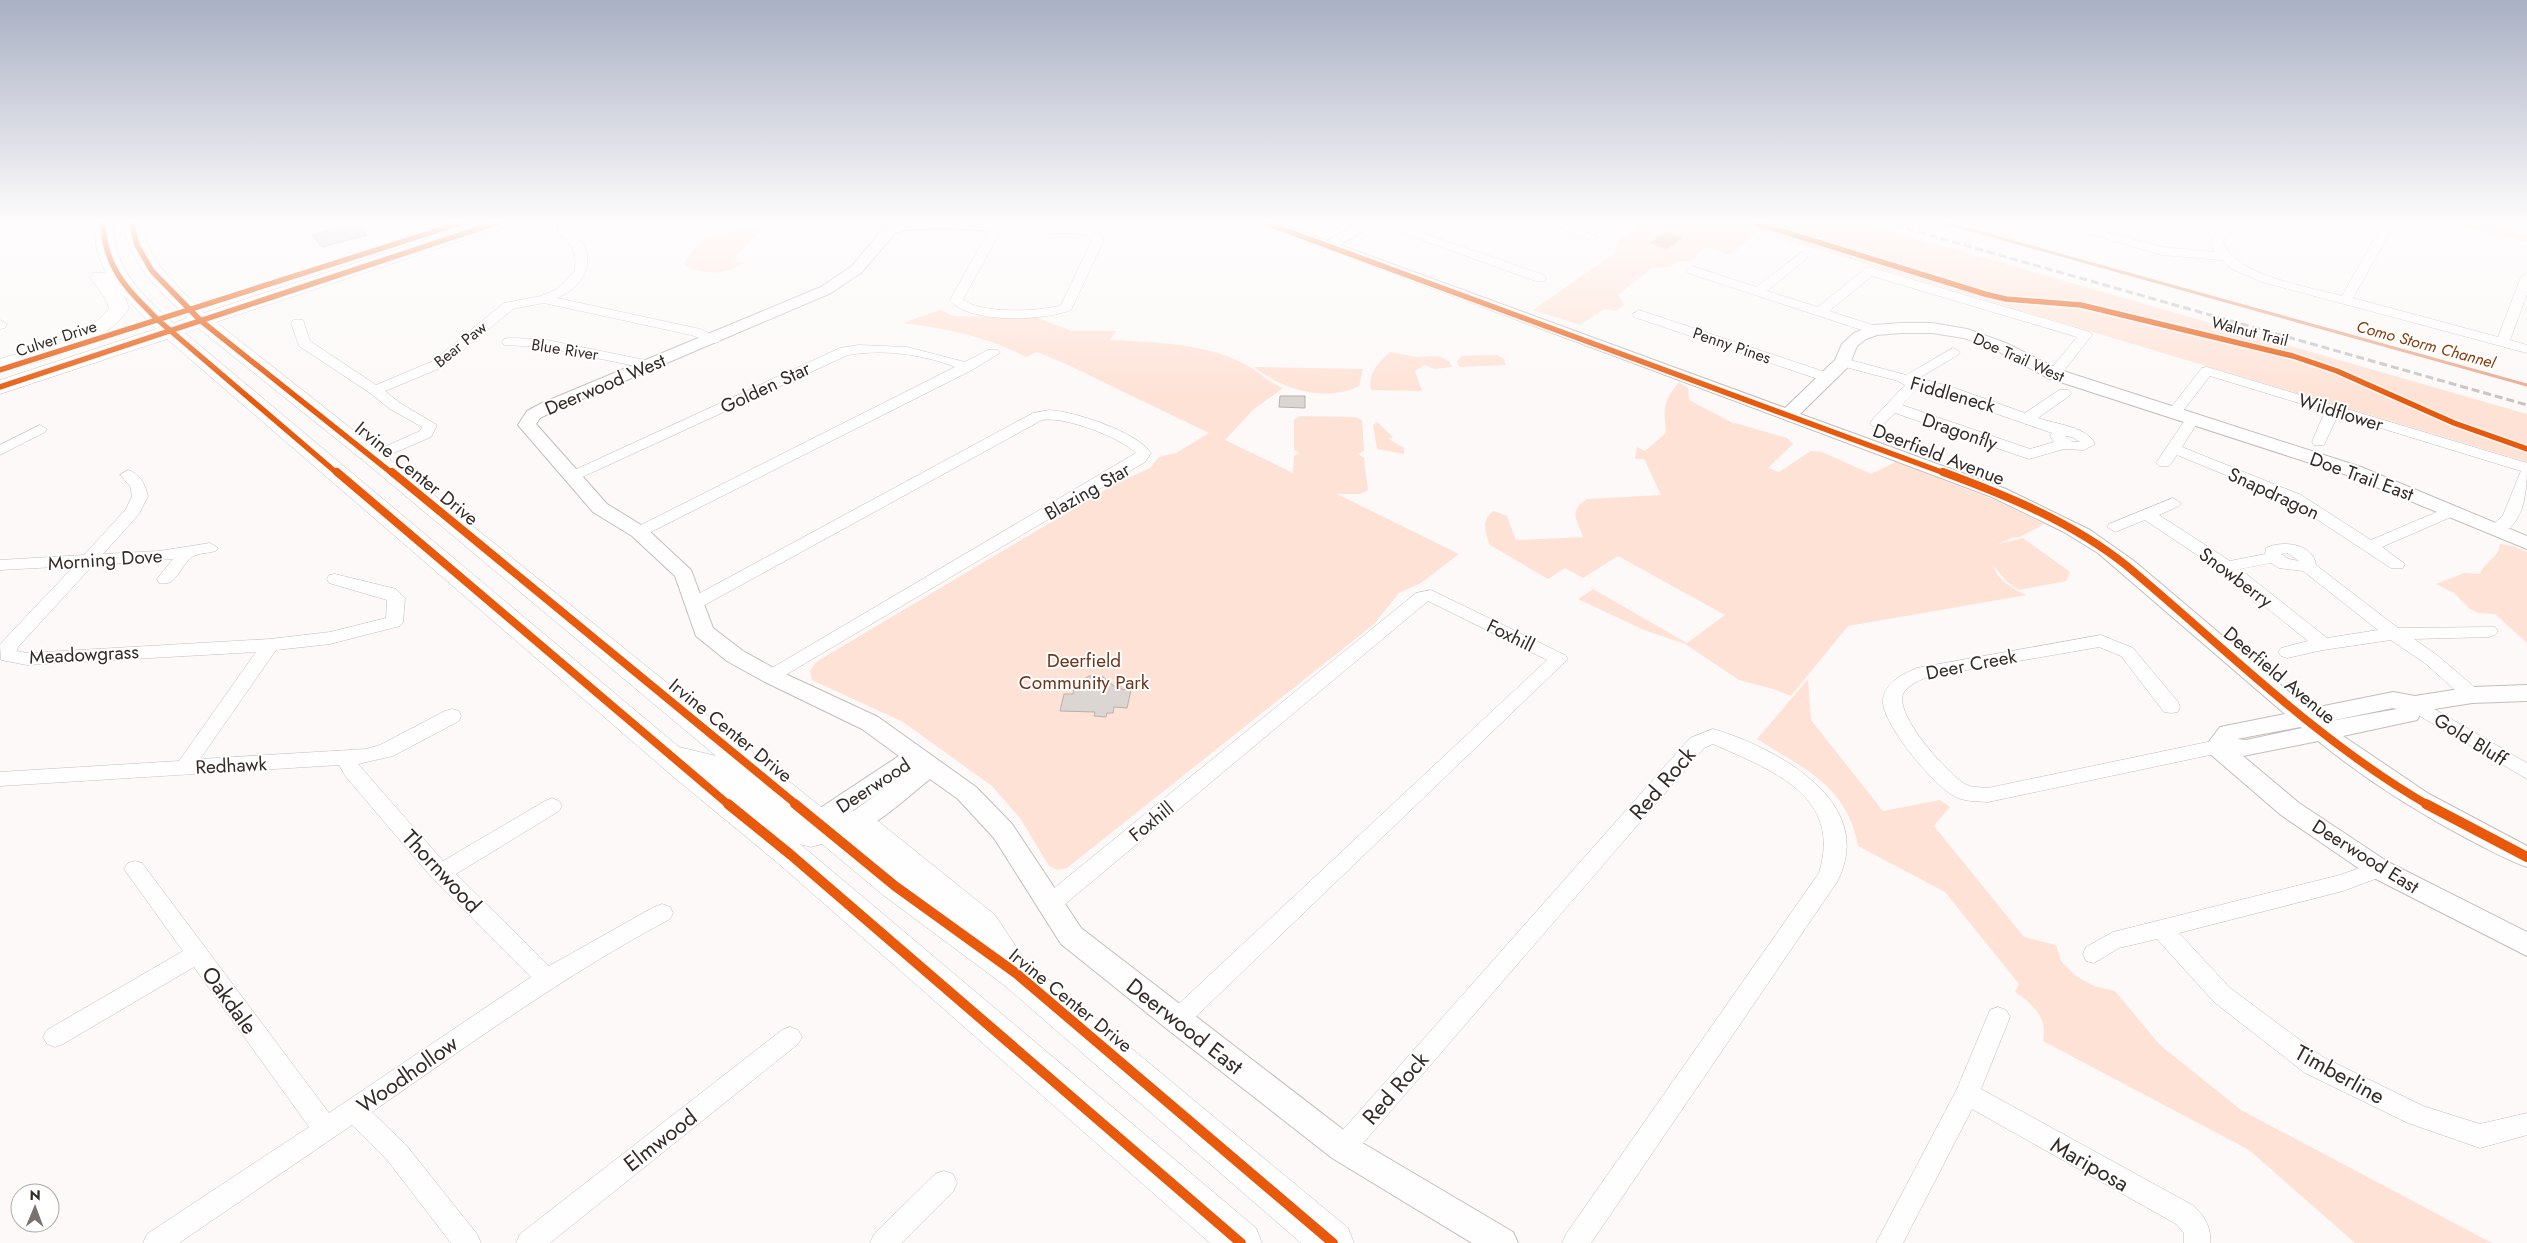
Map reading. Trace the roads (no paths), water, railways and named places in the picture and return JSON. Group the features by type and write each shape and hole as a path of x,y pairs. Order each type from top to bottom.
{"main road":[{"path":"0,366 74,340 112,321 119,308 103,280"},
{"path":"119,280 164,325 252,402 340,472 670,756 717,767 789,823 818,831"},
{"name":"Irvine Center Drive","path":"159,280 195,315 373,457 818,831 1241,1243"},
{"name":"Culver Drive","path":"0,370 164,325 296,280"},
{"name":"Culver Drive","path":"195,315 322,280"},
{"path":"234,346 238,335 231,329 231,325 235,320 259,308 331,284 336,280"},
{"name":"Culver Drive","path":"0,387 164,325"},
{"path":"0,393 119,354 159,349 172,352 188,363 234,402 252,402"},
{"name":"Irvine Center Drive","path":"818,831 983,925 1017,974 1333,1243"}],"street":[{"name":"Bear Paw","path":"375,390 438,364 509,306 544,299 561,292 573,280"},
{"name":"Deerwood West","path":"843,280 805,300 533,415 527,425 600,508 639,532 684,574 704,631 736,656 771,676 870,723 924,761"},
{"path":"967,280 956,300 957,304 963,307 973,310 1042,313 1059,311 1066,307 1079,280"},
{"name":"Deerfield Avenue","path":"1421,280 1999,493 2094,542 2129,568 2313,725 2409,795 2463,826 2527,857"},
{"path":"1722,280 1874,330"},
{"path":"1758,292 1773,280"},
{"path":"1820,312 1859,280"},
{"path":"1900,280 2085,336 2054,374"},
{"path":"2270,280 2527,349"},
{"path":"2346,300 2357,280"},
{"path":"2503,342 2526,280"},
{"name":"Bear Paw","path":"544,299 696,332 714,339"},
{"name":"Penny Pines","path":"1639,314 1826,377"},
{"path":"298,323 304,343 375,390 395,406 430,425 426,434 373,457"},
{"name":"Doe Trail West","path":"1788,415 1842,362 1850,344 1874,330 1932,328 1967,334 2000,346 2029,363 2054,374 2192,420"},
{"name":"Blue River","path":"509,342 542,344 650,365"},
{"name":"Golden Star","path":"573,476 845,351 870,348 927,355 949,360 967,367"},
{"name":"Dragonfly","path":"1877,423 1892,407 1910,382 1952,352"},
{"path":"639,532 993,354"},
{"name":"Fiddleneck","path":"1842,362 1910,382 1948,390 2029,417 2063,437"},
{"name":"Wildflower","path":"2174,414 2207,371 2527,468"},
{"path":"2029,417 2064,393"},
{"name":"Dragonfly","path":"1892,407 2029,454"},
{"path":"2318,442 2333,410"},
{"name":"Blazing Star","path":"695,604 1038,416 1049,412 1066,415 1140,448 1144,453 1140,459 771,676"},
{"path":"2164,463 2192,420"},
{"name":"Doe Trail East","path":"2192,420 2354,471 2527,543"},
{"path":"0,450 40,429"},
{"name":"Dragonfly","path":"2011,460 2029,454 2063,437"},
{"name":"Snapdragon","path":"2174,449 2295,498 2397,564"},
{"path":"2496,530 2510,517 2527,472"},
{"name":"Meadowgrass","path":"128,475 137,485 140,496 133,511 9,645 7,656 27,658 270,644 330,638 394,622 396,598 390,593 335,579"},
{"path":"2115,527 2173,503"},
{"path":"2370,546 2452,511"},
{"name":"Snowberry","path":"2147,514 2227,567 2323,644"},
{"name":"Morning Dove","path":"0,564 160,556 210,548"},
{"path":"165,579 188,552"},
{"path":"2227,567 2274,557 2285,564 2308,567 2394,634 2417,662 2465,696"},
{"name":"Foxhill","path":"1050,904 1422,598 1431,595 1559,659 1177,1020"},
{"path":"2287,652 2323,644 2394,634 2489,631"},
{"name":"Deer Creek","path":"2171,707 2127,652 2101,641 1923,672 1909,677 1898,685 1892,707 1897,721 1946,780 1965,792 1988,795 2217,747 2246,748 2313,725"},
{"path":"184,768 270,644"},
{"path":"2313,725 2409,714 2415,704 2465,696 2527,693"},
{"name":"Gold Bluff","path":"2415,704 2527,772"},
{"name":"Redhawk","path":"0,779 345,759 386,751 452,716"},
{"name":"Red Rock","path":"1343,1148 1697,743 1713,736 1795,776 1819,800 1833,823 1835,858 1829,876 1575,1243"},
{"name":"Deerwood East","path":"2217,747 2290,808 2379,868 2527,945"},
{"name":"Thornwood","path":"345,759 352,772 441,873 546,977"},
{"name":"Deerwood","path":"818,831 924,761"},
{"name":"Deerwood","path":"818,831 890,772 924,761"},
{"name":"Deerwood East","path":"924,761 967,793 1003,831 1071,936 1343,1148 1502,1243"},
{"path":"441,873 552,806"},
{"path":"2094,954 2113,941 2342,883 2379,868"},
{"name":"Oakdale","path":"135,869 326,1130"},
{"name":"Woodhollow","path":"156,1243 326,1130 546,977 608,940 662,913"},
{"name":"Timberline","path":"2161,929 2222,995 2314,1065 2417,1115 2480,1136 2527,1124"},
{"path":"55,1037 197,954"},
{"path":"1889,1243 1967,1094 1998,1017"},
{"name":"Elmwood","path":"528,1243 790,1037"},
{"name":"Mariposa","path":"1967,1094 2184,1215 2193,1223 2198,1233 2197,1243"},
{"path":"354,1110 397,1153 468,1243"},
{"path":"882,1243 944,1183"}],"waterway":[{"name":"Como Storm Channel","path":"2150,280 2527,385"}],"railway":[{"path":"2087,280 2527,405"}],"park label":[{"name":"Deerfield Community Park","path":"1084,671"}]}
